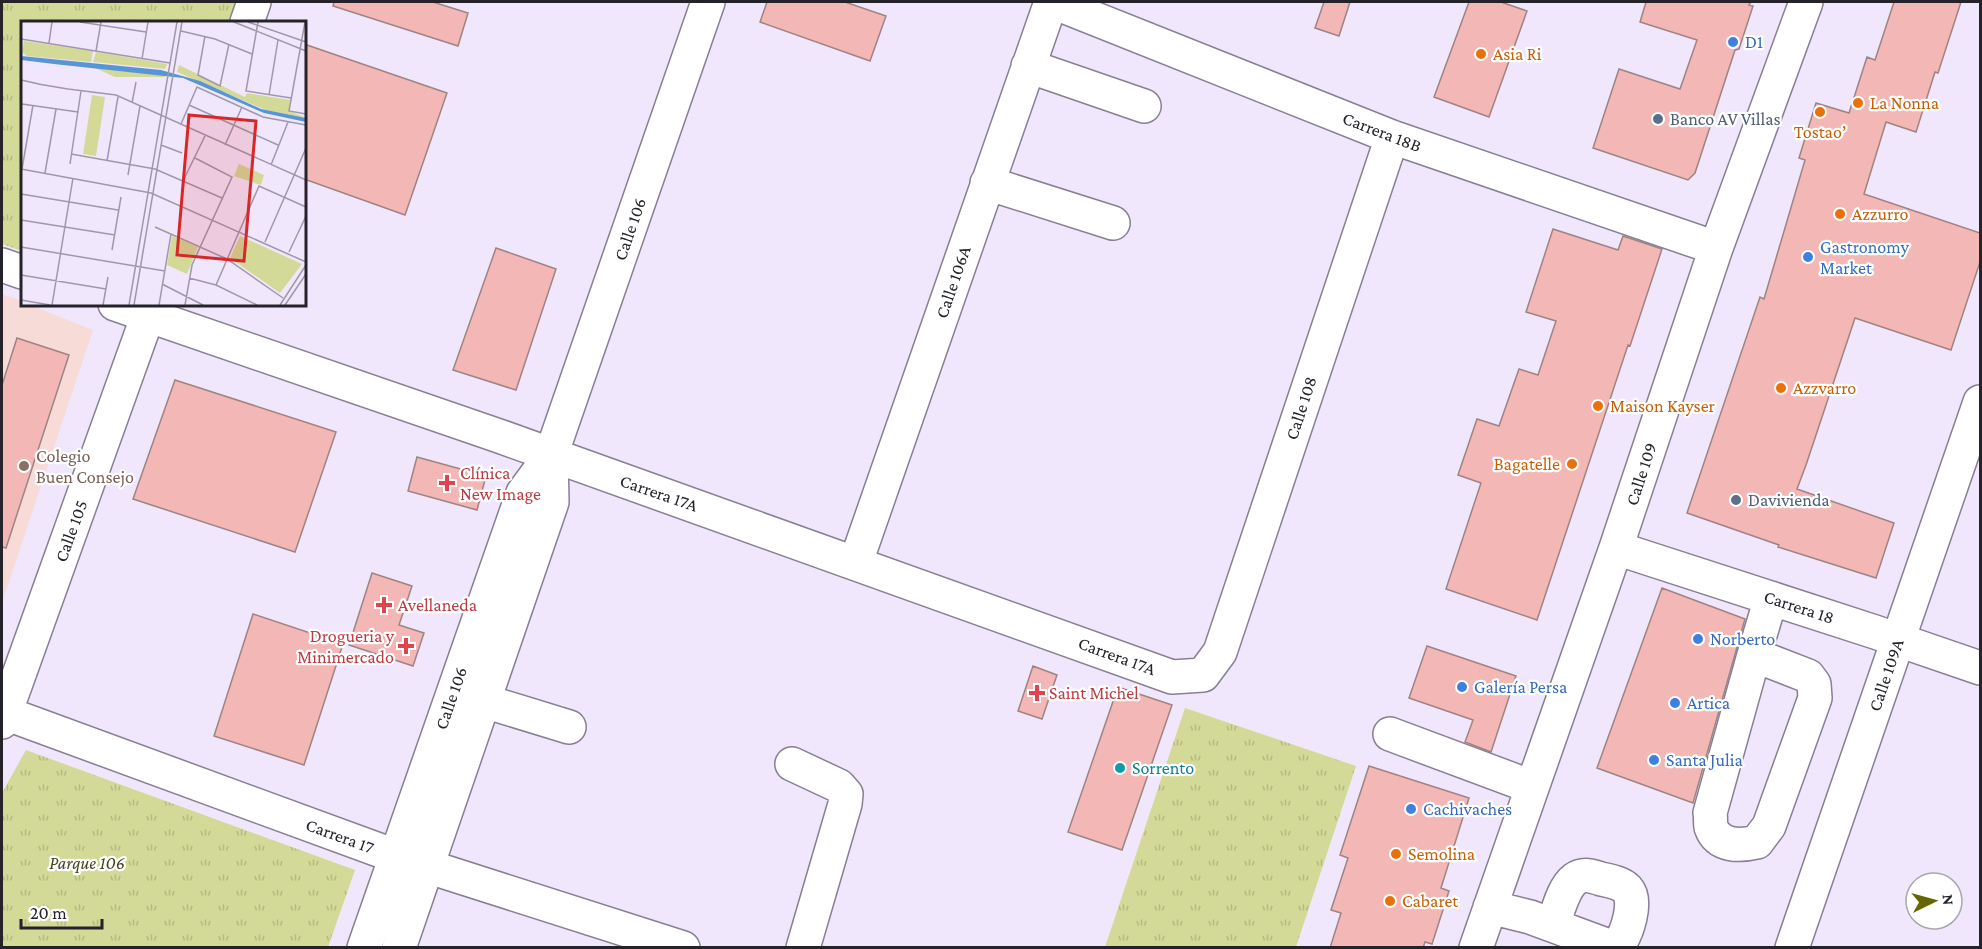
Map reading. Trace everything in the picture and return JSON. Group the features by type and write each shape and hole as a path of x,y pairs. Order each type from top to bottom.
{"street":[{"path":"247,21 254,2"},
{"name":"Calle 106","path":"364,948 523,493 551,455 708,2"},
{"name":"Calle 106A","path":"856,562 1052,2"},
{"name":"Carrera 18B","path":"1052,2 1392,137 1716,248"},
{"name":"Calle 109","path":"1476,948 1616,548 1716,248 1806,2"},
{"path":"1028,66 1144,106"},
{"name":"Calle 108","path":"1203,675 1220,652 1392,137"},
{"path":"987,183 1113,222"},
{"path":"2,264 21,272"},
{"name":"Carrera 17A","path":"127,306 150,310 1172,676 1203,675"},
{"name":"Calle 105","path":"3,716 150,310"},
{"name":"Calle 109A","path":"1792,948 1980,402"},
{"name":"Calle 106","path":"399,948 552,502 551,455"},
{"name":"Carrera 18","path":"1616,548 1898,639 1980,668"},
{"path":"1754,655 1808,676 1814,684 1815,698 1769,826 1756,842 1739,846 1720,840 1711,827 1710,813 1754,655 1771,598"},
{"path":"484,700 569,728"},
{"name":"Carrera 17","path":"3,716 427,867 683,948"},
{"path":"1390,734 1532,787"},
{"path":"792,764 839,786 846,794 803,948"},
{"path":"1490,907 1552,925"}],"shaded area":[{"name":"Colegio Buen Consejo","path":"2,294 21,301 21,306 33,306 93,330 2,603"}],"green space":[{"path":"2,2 236,2 229,21 21,21 21,251 2,244"},
{"path":"1185,708 1356,766 1296,947 1105,947"},
{"name":"Parque 106","path":"26,750 355,870 328,947 2,947 2,793"}],"building":[{"path":"334,2 433,2 468,13 458,46 333,6"},
{"path":"767,2 845,2 886,16 870,61 760,22"},
{"path":"1324,2 1350,2 1339,36 1315,28"},
{"name":"Asia Ri","path":"1469,2 1501,2 1527,11 1489,117 1434,97"},
{"name":"Banco AV Villas","path":"1646,2 1751,2 1749,5 1753,6 1739,49 1735,50 1695,173 1688,180 1593,148 1619,69 1680,89 1697,40 1640,22"},
{"path":"1894,2 1961,2 1916,132 1886,122 1864,194 1980,233 1980,262 1951,350 1855,318 1797,489 1894,523 1876,578 1778,547 1779,545 1687,513 1760,297 1764,299 1805,160 1799,158 1816,103 1849,113 1867,57 1875,60"},
{"path":"306,45 447,93 405,215 306,180"},
{"path":"1553,229 1618,250 1623,236 1662,249 1537,620 1446,589 1481,483 1458,475 1477,419 1499,426 1519,369 1538,375 1556,321 1526,312"},
{"path":"496,248 556,269 516,390 453,370"},
{"path":"17,338 69,355 6,548 2,547 2,385"},
{"path":"175,380 336,432 295,552 133,499"},
{"name":"Clínica New Image","path":"417,457 486,476 477,510 408,491"},
{"name":"Avellaneda","path":"372,573 412,586 399,625 424,633 413,666 349,645"},
{"path":"1662,588 1745,619 1693,803 1597,768"},
{"path":"253,614 343,644 304,765 214,736"},
{"name":"Galería Persa","path":"1427,646 1516,676 1491,752 1465,742 1473,720 1409,698"},
{"name":"Saint Michel","path":"1033,666 1057,675 1042,719 1018,711"},
{"name":"Sorrento","path":"1118,687 1172,705 1122,850 1068,832"},
{"path":"1369,766 1469,798 1441,888 1449,891 1432,944 1425,942 1423,948 1330,948 1341,913 1331,910 1348,858 1340,855"}],"place":[{"name":"D1","path":"1733,42"},
{"name":"Asia Ri","path":"1481,54"},
{"name":"La Nonna","path":"1858,103"},
{"name":"Tostao’","path":"1820,112"},
{"name":"Banco AV Villas","path":"1658,119"},
{"name":"Azzurro","path":"1840,214"},
{"name":"Gastronomy Market","path":"1808,257"},
{"name":"Azzvarro","path":"1781,388"},
{"name":"Maison Kayser","path":"1598,406"},
{"name":"Bagatelle","path":"1572,464"},
{"name":"Colegio Buen Consejo","path":"24,466"},
{"name":"Clínica New Image","path":"447,483"},
{"name":"Davivienda","path":"1736,500"},
{"name":"Avellaneda","path":"384,605"},
{"name":"Norberto","path":"1698,639"},
{"name":"Drogueria y Minimercado","path":"406,646"},
{"name":"Galería Persa","path":"1462,687"},
{"name":"Saint Michel","path":"1037,693"},
{"name":"Artica","path":"1675,703"},
{"name":"Santa Julia","path":"1654,760"},
{"name":"Sorrento","path":"1120,768"},
{"name":"Cachivaches","path":"1411,809"},
{"name":"Semolina","path":"1396,854"},
{"name":"Cabaret","path":"1390,901"}]}
